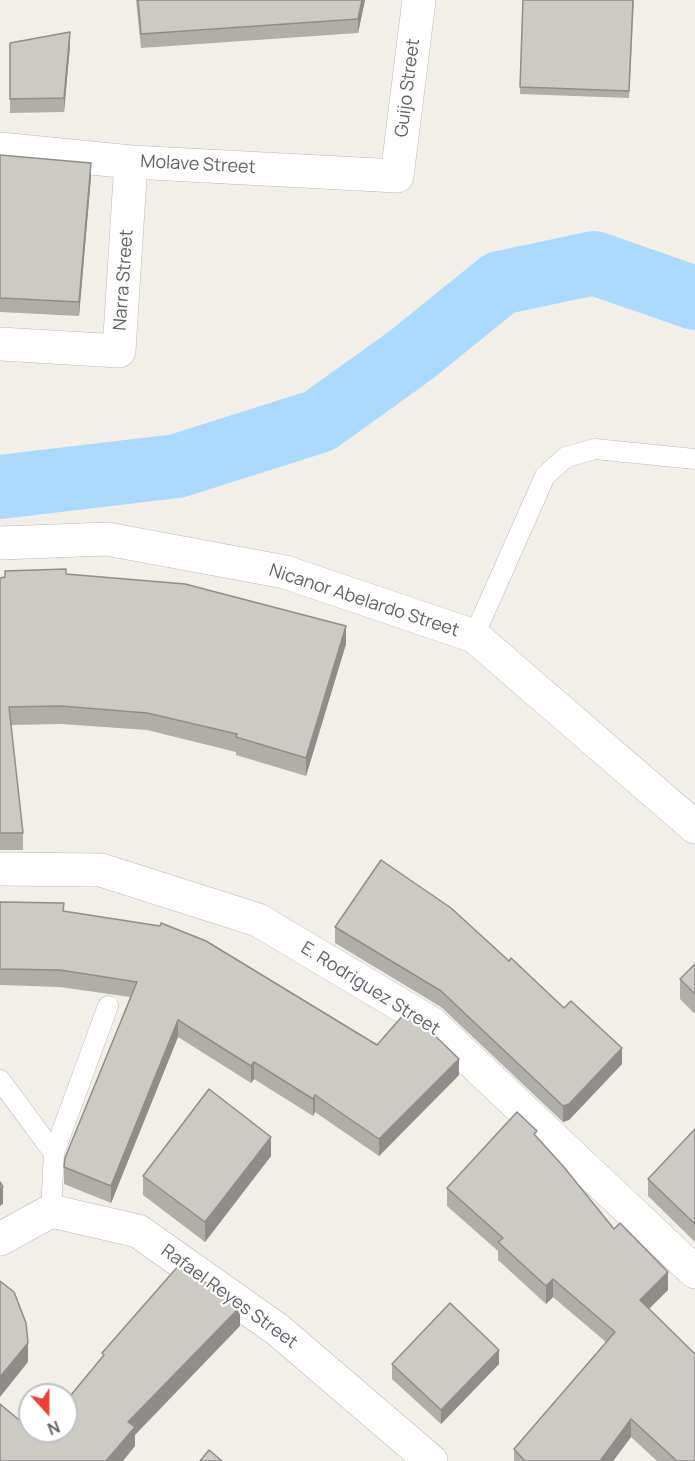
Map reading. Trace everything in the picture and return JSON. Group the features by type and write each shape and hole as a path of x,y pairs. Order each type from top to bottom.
{"street":[{"name":"Guijo Street","path":"397,176 418,0"},
{"name":"Molave Street","path":"0,149 131,162 397,176"},
{"name":"Narra Street","path":"0,344 119,351 131,162"},
{"name":"Nicanor Abelardo Street","path":"0,543 107,539 285,572 474,636 695,827"},
{"name":"E. Rodriguez Street","path":"0,869 101,870 258,920 431,1023 695,1272"},
{"path":"0,1239 51,1211"},
{"name":"Rafael Reyes Street","path":"51,1211 138,1230 278,1330 430,1461"}],"lane":[{"path":"474,636 545,476 566,457 595,449 695,459"},
{"path":"51,1211 54,1153 108,1006"},
{"path":"0,1080 54,1153"}],"building":[{"path":"138,0 362,0 358,19 141,34"},
{"path":"523,0 633,0 629,91 520,87"},
{"path":"70,32 64,98 10,99 10,43"},
{"path":"0,155 91,163 79,302 0,298"},
{"path":"66,569 66,574 185,584 346,626 306,758 236,737 237,734 147,713 61,706 9,707 23,833 0,833 0,578 5,577 5,571"},
{"path":"381,860 451,908 509,961 511,958 564,1008 571,1001 622,1048 569,1104 563,1106 441,991 335,927"},
{"path":"0,902 64,903 63,911 160,926 161,923 206,941 377,1045 405,1013 420,1021 459,1059 379,1139 315,1095 313,1099 254,1062 251,1066 178,1020 111,1186 64,1167 65,1158 137,982 60,970 0,969"},
{"path":"695,964 695,994 680,979"},
{"path":"209,1089 271,1137 205,1222 143,1176"},
{"path":"517,1112 537,1131 534,1134 614,1229 620,1223 668,1272 640,1300 695,1354 695,1461 677,1461 631,1419 600,1461 525,1461 514,1449 615,1332 553,1279 546,1286 498,1242 503,1238 447,1188"},
{"path":"695,1129 695,1224 648,1179"},
{"path":"180,1264 240,1307 128,1422 135,1427 106,1461 0,1461 0,1404 18,1419 18,1443 78,1443 78,1386 104,1355 102,1353"},
{"path":"0,1281 14,1292 26,1323 28,1343 0,1377"},
{"path":"450,1303 499,1350 441,1410 392,1364"},
{"path":"209,1450 222,1461 200,1461"}],"waterway":[{"path":"0,487 177,466 319,421 411,355 500,283 594,263 695,298"}]}
